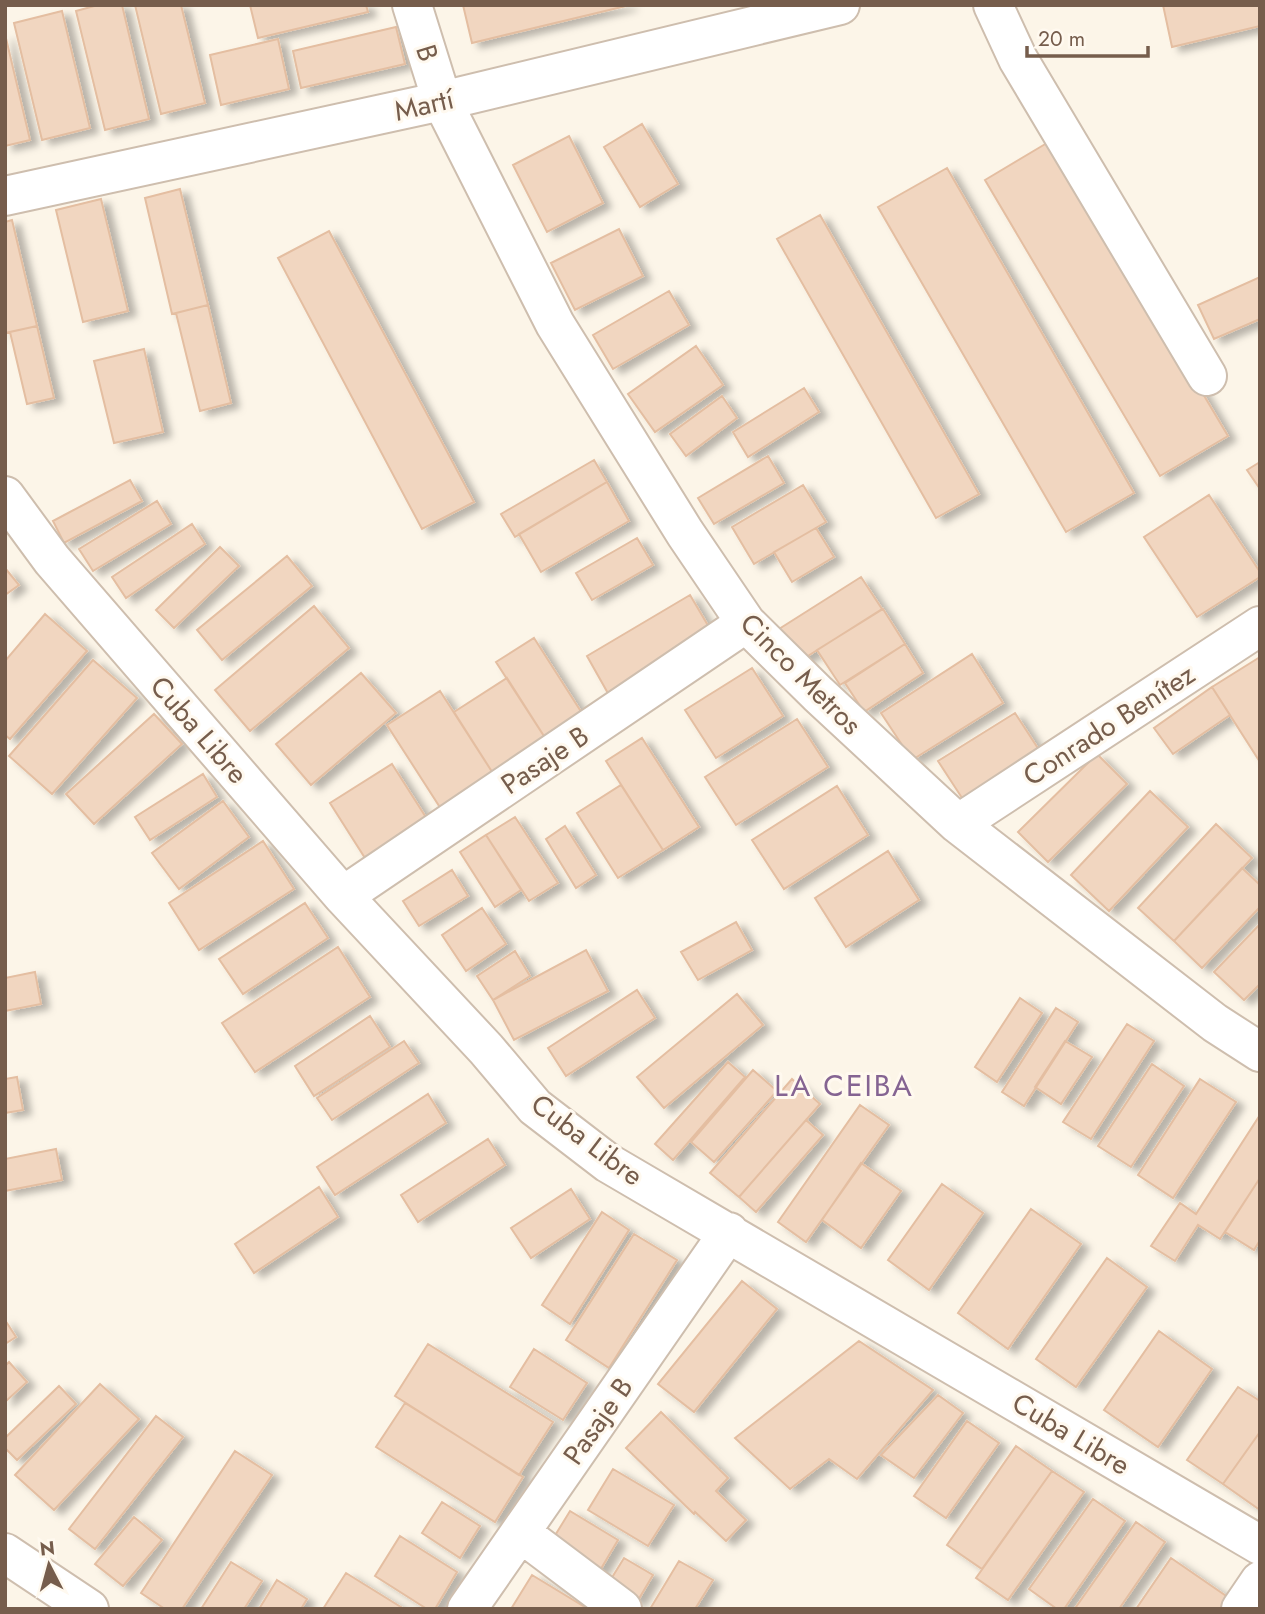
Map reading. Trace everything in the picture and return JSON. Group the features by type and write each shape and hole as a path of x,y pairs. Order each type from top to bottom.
{"street":[{"name":"B","path":"412,5 442,102"},
{"name":"Martí","path":"5,196 442,102 840,5"},
{"path":"993,5 1018,59 1207,376"},
{"name":"Cinco Metros","path":"442,102 555,324 685,533 746,623 958,824 1214,1023 1260,1052"},
{"name":"Cuba Libre","path":"5,496 52,560 343,897 486,1049 535,1107 608,1163 1260,1545"},
{"name":"Pasaje B","path":"343,897 746,623"},
{"name":"Conrado Benítez","path":"958,824 1260,626"},
{"name":"Pasaje B","path":"467,1609 729,1232"},
{"path":"521,1533 622,1609"},
{"path":"5,1553 89,1609"},
{"path":"1241,1609 1260,1581"}],"building":[{"path":"98,5 122,5 149,119 105,130 76,11"},
{"path":"135,5 181,5 205,103 161,114"},
{"path":"250,5 366,5 368,12 258,38"},
{"path":"463,5 630,5 472,43"},
{"path":"1163,5 1260,5 1260,26 1172,47"},
{"path":"62,11 90,128 42,140 14,23"},
{"path":"396,27 405,64 301,88 293,51"},
{"path":"5,34 30,140 5,146"},
{"path":"278,39 289,89 221,105 210,55"},
{"path":"642,124 678,184 640,207 604,147"},
{"path":"569,136 603,203 547,232 513,165"},
{"path":"1052,140 1228,436 1160,476 985,180"},
{"path":"947,168 1134,493 1066,532 878,207"},
{"path":"180,189 208,305 172,314 145,198"},
{"path":"101,199 128,311 83,322 56,210"},
{"path":"820,215 979,494 936,518 777,239"},
{"path":"12,220 37,326 5,333 5,222"},
{"path":"619,229 643,276 575,310 551,263"},
{"path":"329,231 474,502 422,529 278,258"},
{"path":"1260,277 1260,319 1214,339 1198,305"},
{"path":"669,291 689,325 613,369 593,335"},
{"path":"208,305 231,403 200,411 176,313"},
{"path":"37,326 54,398 27,404 10,332"},
{"path":"696,346 723,385 655,432 628,394"},
{"path":"144,349 163,432 114,443 94,361"},
{"path":"804,388 819,412 748,457 733,432"},
{"path":"722,396 737,418 686,456 670,434"},
{"path":"768,456 784,483 714,524 698,498"},
{"path":"594,460 607,482 515,537 501,514"},
{"path":"1260,462 1260,489 1247,470"},
{"path":"130,480 142,501 64,543 53,521"},
{"path":"607,482 629,521 541,572 519,534"},
{"path":"803,485 826,522 754,564 732,527"},
{"path":"1209,495 1260,572 1260,577 1197,617 1144,537"},
{"path":"157,501 171,524 93,571 79,549"},
{"path":"192,524 205,544 126,598 112,577"},
{"path":"816,528 834,557 792,582 774,552"},
{"path":"637,538 653,565 592,600 576,573"},
{"path":"220,547 239,566 174,628 156,610"},
{"path":"287,556 312,586 222,660 197,630"},
{"path":"5,568 19,585 5,595"},
{"path":"861,577 882,609 800,661 779,629"},
{"path":"690,595 713,634 609,695 587,656"},
{"path":"314,606 349,648 250,731 215,690"},
{"path":"883,609 905,644 840,685 817,650"},
{"path":"45,614 87,651 10,739 5,735 5,661"},
{"path":"534,638 587,721 549,744 496,662"},
{"path":"905,644 923,673 864,712 845,683"},
{"path":"972,654 1003,703 912,760 881,713"},
{"path":"1260,657 1260,762 1212,687"},
{"path":"93,660 137,698 52,794 9,756"},
{"path":"752,668 783,716 716,758 685,710"},
{"path":"361,673 396,713 311,785 276,744"},
{"path":"507,678 549,744 496,778 454,712"},
{"path":"1212,687 1230,715 1173,754 1154,728"},
{"path":"440,691 496,778 443,812 387,725"},
{"path":"1015,713 1041,753 964,801 938,761"},
{"path":"154,714 182,744 94,824 66,794"},
{"path":"797,719 828,767 736,825 705,777"},
{"path":"642,738 699,827 663,850 606,761"},
{"path":"1097,754 1127,784 1048,862 1018,832"},
{"path":"392,764 427,819 365,858 330,803"},
{"path":"203,774 217,797 150,840 135,817"},
{"path":"621,785 663,850 618,878 577,813"},
{"path":"837,786 868,835 784,889 752,840"},
{"path":"1150,791 1188,827 1109,911 1071,875"},
{"path":"223,801 249,837 179,889 152,853"},
{"path":"515,817 558,883 529,901 486,835"},
{"path":"1216,824 1252,858 1174,941 1138,908"},
{"path":"565,826 596,875 576,888 546,839"},
{"path":"486,835 521,890 495,907 460,852"},
{"path":"263,841 294,889 199,950 169,903"},
{"path":"888,851 919,900 846,947 815,898"},
{"path":"1242,868 1260,885 1260,907 1202,968 1174,941"},
{"path":"452,870 468,896 419,926 403,901"},
{"path":"305,903 328,938 243,994 219,959"},
{"path":"482,908 506,944 466,971 442,935"},
{"path":"736,922 752,950 698,980 681,952"},
{"path":"1260,924 1260,984 1244,1000 1214,972"},
{"path":"338,947 370,997 255,1072 222,1023"},
{"path":"586,950 608,991 514,1040 493,1000"},
{"path":"515,951 530,976 493,1000 477,976"},
{"path":"35,972 41,1004 5,1011 5,978"},
{"path":"637,990 655,1018 566,1076 548,1048"},
{"path":"737,994 763,1025 664,1108 637,1077"},
{"path":"1020,998 1042,1013 997,1082 975,1067"},
{"path":"1056,1008 1078,1022 1024,1106 1002,1092"},
{"path":"370,1016 390,1047 314,1096 295,1066"},
{"path":"1127,1024 1154,1041 1091,1139 1063,1122"},
{"path":"404,1041 419,1063 332,1120 317,1098"},
{"path":"1065,1041 1092,1057 1061,1104 1035,1087"},
{"path":"728,1062 745,1077 673,1160 655,1144"},
{"path":"1152,1064 1184,1086 1131,1167 1098,1146"},
{"path":"753,1070 777,1091 714,1162 691,1142"},
{"path":"17,1077 23,1110 5,1113 5,1079"},
{"path":"792,1079 820,1104 739,1197 710,1173"},
{"path":"1200,1079 1236,1102 1173,1198 1138,1175"},
{"path":"428,1094 446,1123 335,1195 317,1167"},
{"path":"860,1105 889,1125 806,1242 778,1222"},
{"path":"1260,1115 1260,1178 1220,1239 1198,1225 1175,1261 1151,1246 1180,1203 1196,1214"},
{"path":"806,1120 823,1135 756,1212 739,1197"},
{"path":"488,1139 505,1165 418,1222 401,1195"},
{"path":"56,1149 62,1180 5,1191 5,1159"},
{"path":"861,1163 901,1191 861,1248 822,1220"},
{"path":"1260,1178 1260,1240 1254,1250 1225,1232"},
{"path":"942,1184 983,1213 929,1290 888,1260"},
{"path":"319,1187 338,1217 254,1273 235,1244"},
{"path":"571,1189 590,1219 531,1258 511,1228"},
{"path":"1031,1209 1081,1244 1008,1349 958,1313"},
{"path":"602,1212 629,1230 570,1324 542,1305"},
{"path":"634,1234 677,1260 609,1368 566,1340"},
{"path":"1107,1258 1147,1287 1076,1387 1036,1359"},
{"path":"742,1281 777,1309 694,1412 658,1384"},
{"path":"5,1320 16,1337 5,1344"},
{"path":"1159,1331 1212,1369 1158,1447 1104,1410"},
{"path":"859,1341 933,1390 857,1479 829,1459 790,1489 735,1438"},
{"path":"428,1344 553,1422 519,1475 395,1396"},
{"path":"534,1349 587,1383 563,1420 510,1387"},
{"path":"9,1362 27,1382 5,1402 5,1366"},
{"path":"100,1384 139,1419 54,1510 15,1475"},
{"path":"59,1386 76,1404 17,1460 5,1448 5,1438"},
{"path":"1238,1387 1260,1401 1260,1432 1223,1484 1187,1460"},
{"path":"938,1395 963,1413 914,1478 881,1455"},
{"path":"405,1403 523,1477 495,1522 376,1447"},
{"path":"661,1412 728,1478 716,1491 746,1520 726,1541 626,1448"},
{"path":"156,1416 183,1437 95,1549 69,1529"},
{"path":"967,1421 999,1443 946,1518 914,1496"},
{"path":"1260,1432 1260,1510 1223,1484"},
{"path":"1016,1446 1052,1471 982,1569 947,1545"},
{"path":"235,1451 272,1475 182,1609 165,1609 141,1593"},
{"path":"613,1469 674,1505 648,1546 588,1510"},
{"path":"1052,1471 1084,1492 1008,1600 976,1578"},
{"path":"1093,1499 1125,1521 1064,1609 1057,1609 1029,1589"},
{"path":"442,1502 480,1526 460,1558 422,1533"},
{"path":"570,1511 618,1540 599,1572 551,1542"},
{"path":"134,1517 162,1540 123,1586 95,1564"},
{"path":"1136,1522 1165,1542 1119,1609 1076,1607"},
{"path":"400,1536 457,1572 435,1609 427,1609 375,1576"},
{"path":"624,1558 653,1575 637,1602 608,1584"},
{"path":"1171,1558 1232,1600 1226,1609 1136,1609"},
{"path":"679,1561 713,1580 695,1609 650,1609"},
{"path":"231,1562 262,1581 244,1609 201,1609"},
{"path":"346,1573 404,1609 323,1609"},
{"path":"532,1575 588,1609 511,1609"},
{"path":"277,1580 307,1599 301,1609 259,1609"}],"district":[{"name":"LA CEIBA","path":"844,1085"}]}
